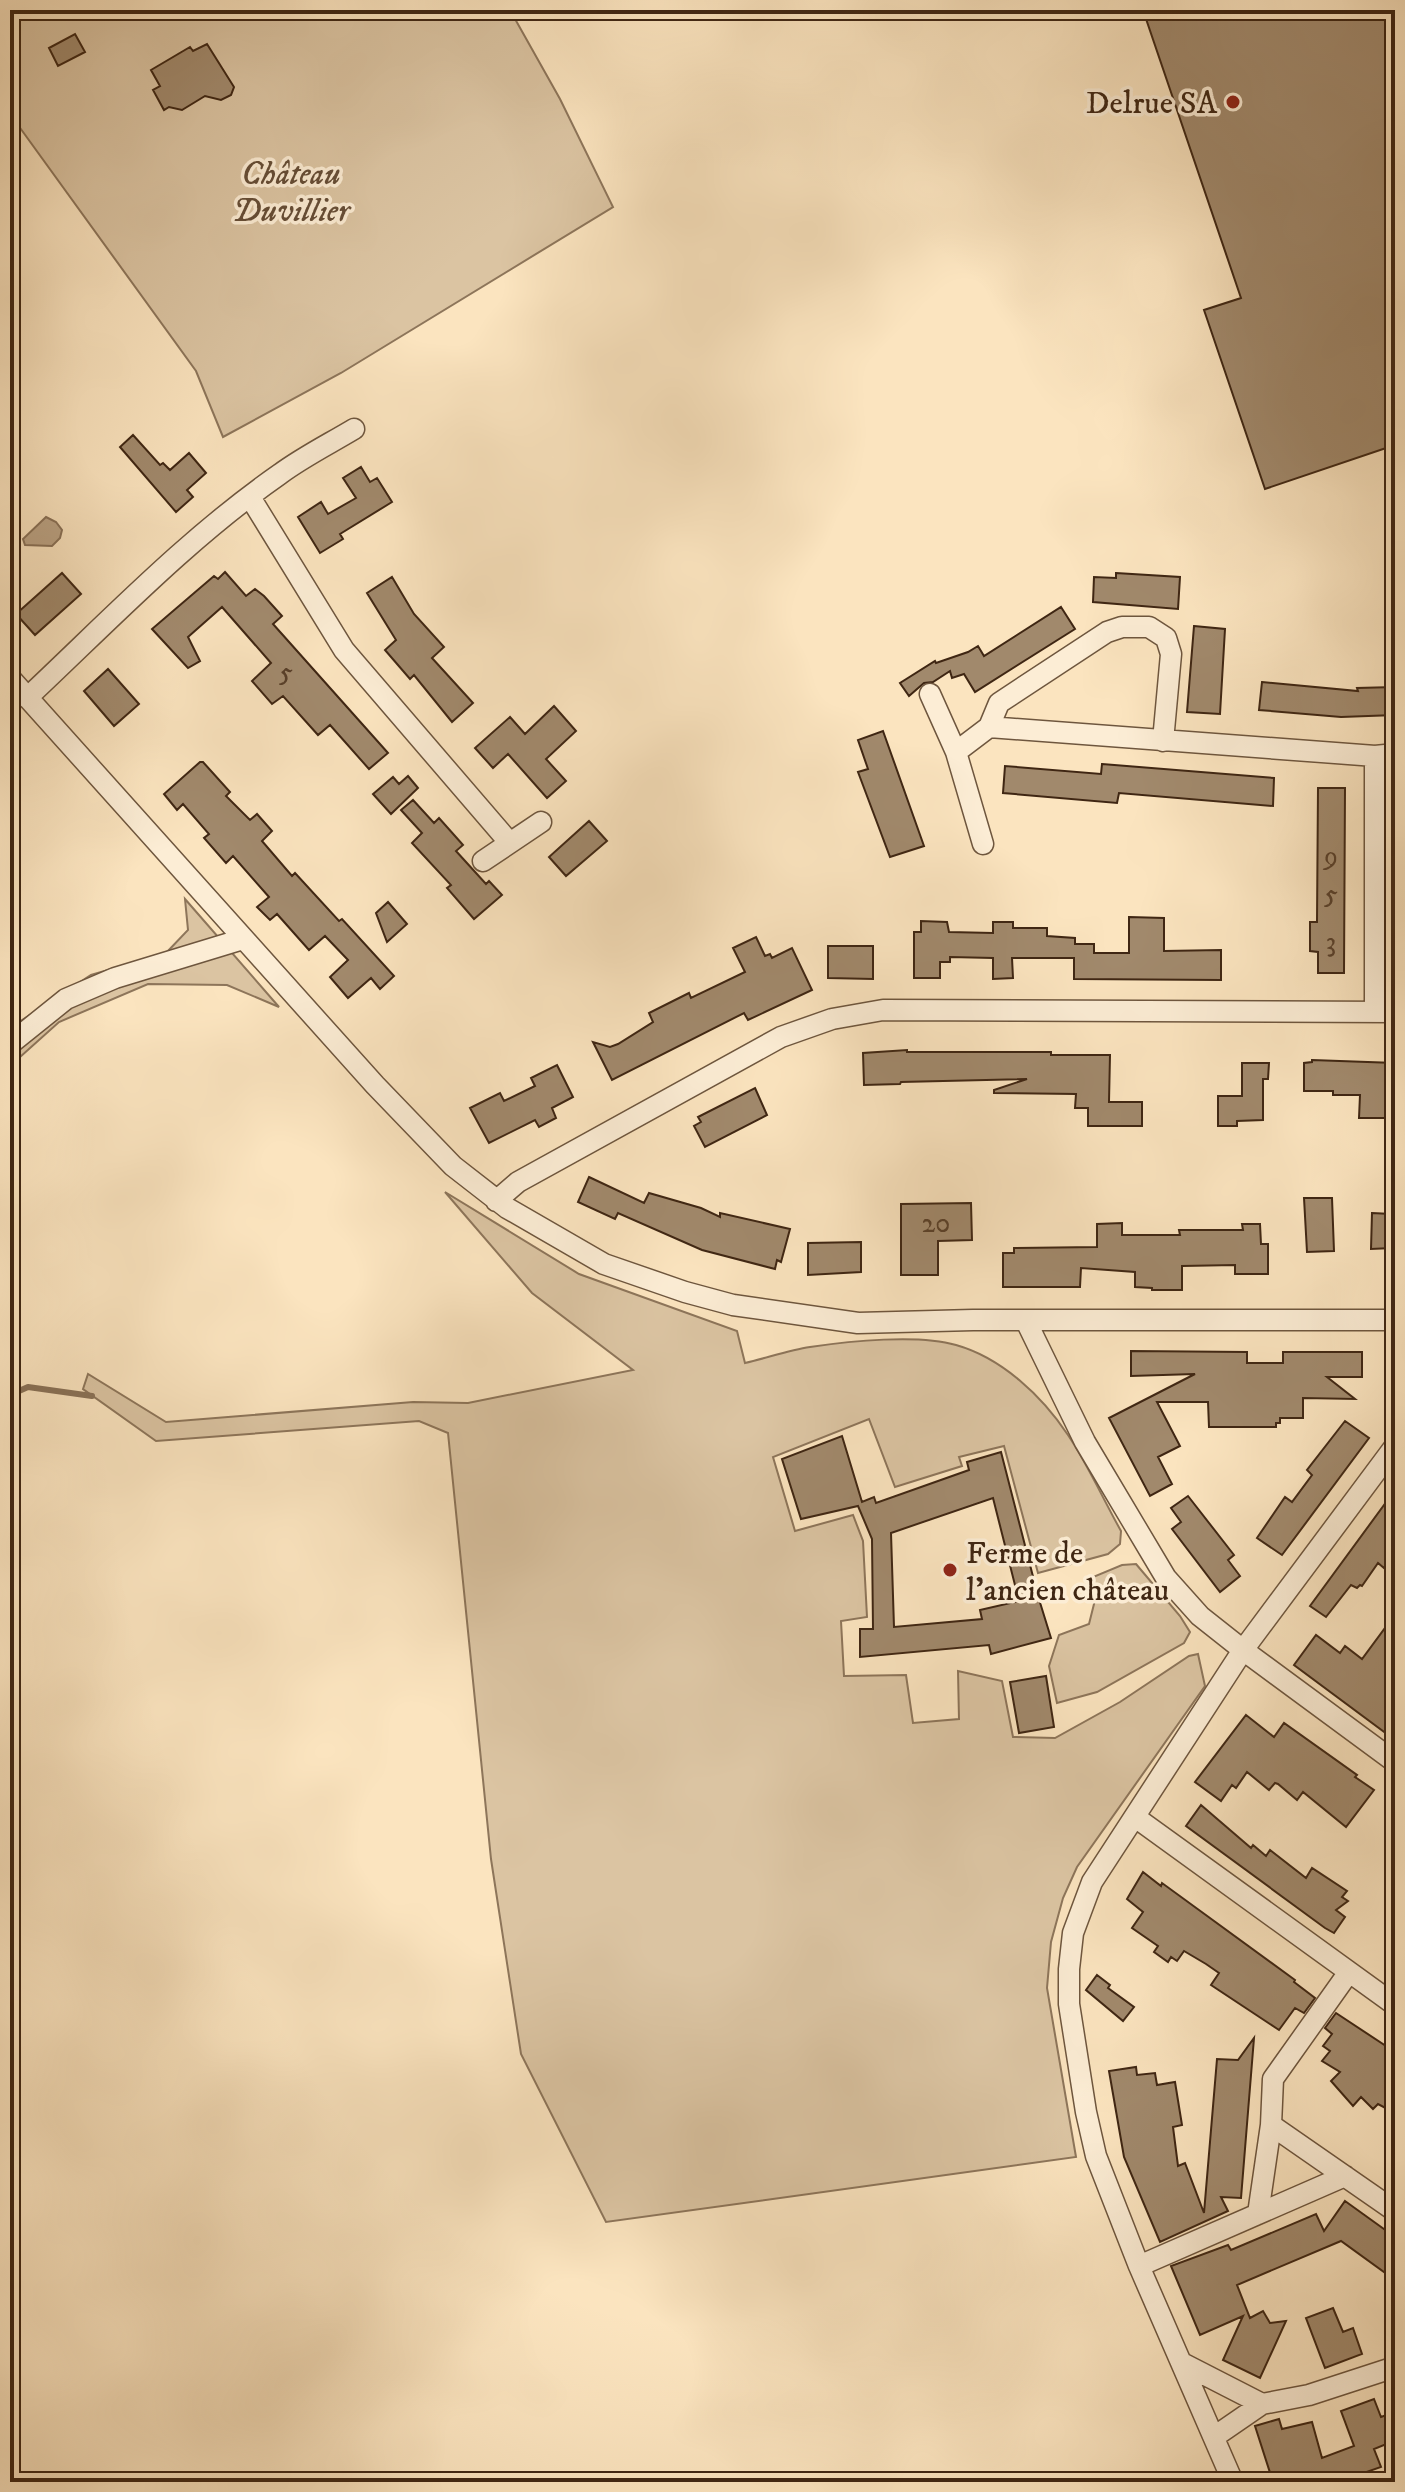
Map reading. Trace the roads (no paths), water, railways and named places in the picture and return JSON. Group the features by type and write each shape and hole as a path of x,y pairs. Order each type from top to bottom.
{"street":[{"path":"27,698 155,576 250,497 282,472 354,429"},
{"path":"250,497 344,650 509,842"},
{"path":"956,752 989,727 999,703 1096,639 1122,627 1149,627 1166,638 1171,654 1163,741"},
{"path":"10,678 243,939 453,1166 496,1201 604,1264 733,1305 858,1323 1395,1320"},
{"path":"930,694 956,752 983,844"},
{"path":"496,1201 518,1182 781,1037 832,1019 883,1010 1385,1012 1385,755 989,727"},
{"path":"483,861 541,822"},
{"path":"10,1044 66,999 115,978 243,939"},
{"path":"1026,1321 1085,1442 1166,1578 1200,1616 1395,1762"},
{"path":"1233,2482 1139,2266 1096,2156 1069,2004 1073,1933 1092,1882 1243,1650 1395,1446"},
{"path":"1135,1817 1395,2005"},
{"path":"1258,2214 1271,2125 1273,2079 1349,1972"},
{"path":"1271,2125 1395,2211"},
{"path":"1139,2266 1345,2176"},
{"path":"1182,2363 1262,2404"},
{"path":"1214,2437 1262,2404 1309,2395 1395,2367"}],"waterway":[{"path":"10,1395 28,1387 92,1396"}],"place":[{"name":"Delrue SA","path":"1233,102"},
{"name":"Ferme de l'ancien château","path":"950,1570"}],"park label":[{"name":"Château Duvillier","path":"291,192"}]}
